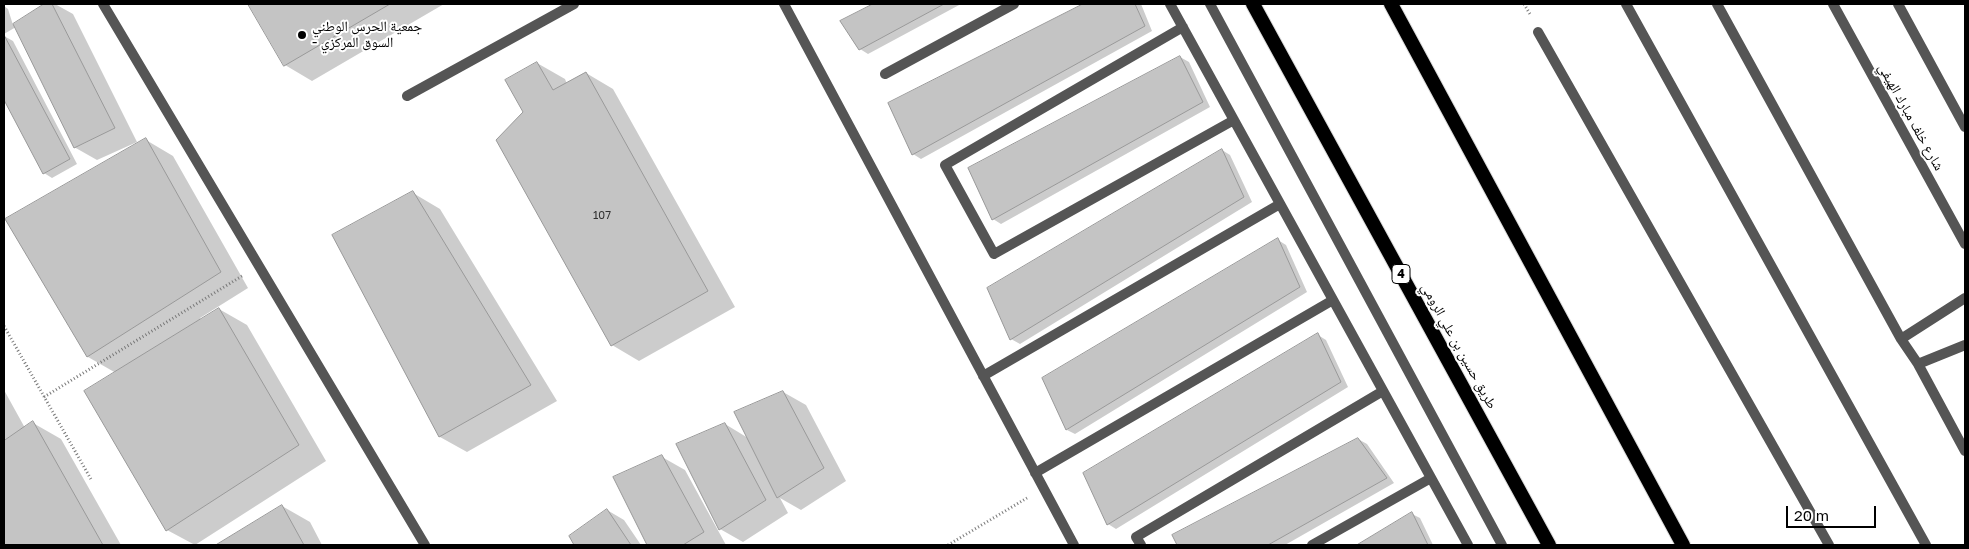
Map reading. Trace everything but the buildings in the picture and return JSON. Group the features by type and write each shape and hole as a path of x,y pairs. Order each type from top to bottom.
{"highway":[{"name":"طريق حسين بن علي الرومي","path":"1253,4 1549,545"},
{"path":"1391,4 1682,545"}],"street":[{"path":"103,4 425,545"},
{"path":"784,4 1074,545"},
{"path":"885,74 1014,4"},
{"path":"1170,4 1468,545"},
{"path":"1210,4 1502,545"},
{"path":"1626,4 1926,545"},
{"path":"1717,4 1901,339 1918,364 1965,451"},
{"name":"شارع خلف مبارك الهيفي","path":"1833,4 1965,244"},
{"path":"1898,4 1965,128"},
{"path":"407,96 570,5"},
{"path":"1183,27 945,165 994,254 1234,120"},
{"path":"1538,32 1829,545"},
{"path":"983,376 1280,204"},
{"path":"1901,339 1965,298"},
{"path":"1035,473 1333,300"},
{"path":"1918,364 1965,345"},
{"path":"1141,545 1136,537 1383,391"},
{"path":"1312,545 1431,478"}],"path":[{"path":"44,397 259,266"},
{"path":"4,326 92,481"},
{"path":"948,545 1043,488"}],"place":[{"name":"جمعية الحرس الوطني - السوق المركزي","path":"302,35"}]}
